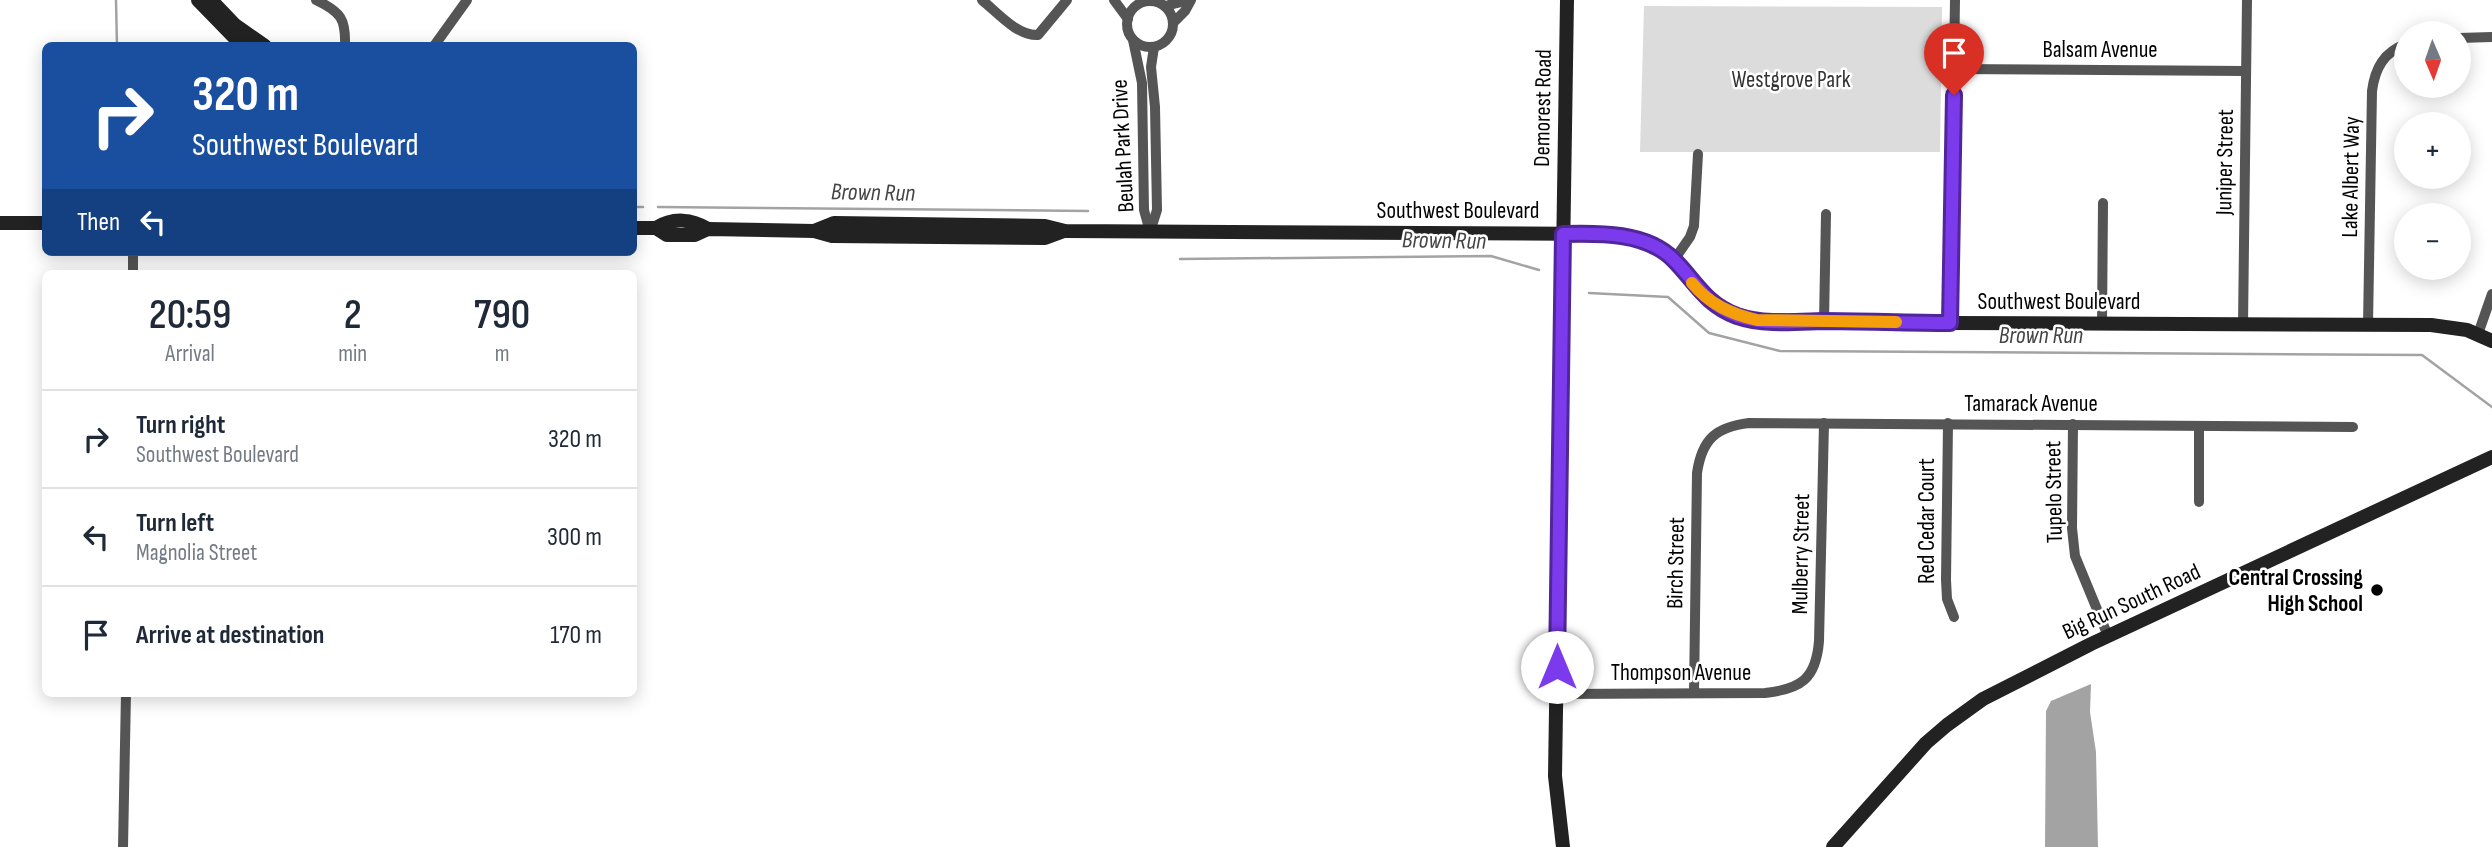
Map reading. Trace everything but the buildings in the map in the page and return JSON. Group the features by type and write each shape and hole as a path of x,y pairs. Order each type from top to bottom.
{"street":[{"path":"198,0 241,42"},
{"path":"211,0 234,25 259,42"},
{"path":"318,0 341,17 345,25 345,42"},
{"path":"437,42 467,0"},
{"path":"982,0 1021,32 1030,36 1038,35 1067,0"},
{"path":"1114,0 1128,19"},
{"path":"1164,6 1190,0"},
{"path":"1173,23 1185,11 1190,0"},
{"name":"Demorest Road","path":"1563,847 1555,776 1567,0"},
{"path":"1950,323 1955,0"},
{"name":"Juniper Street","path":"2243,325 2247,0"},
{"path":"1137,1 1158,3 1170,12 1173,23 1167,40 1154,47 1146,47 1133,40 1127,26 1137,1"},
{"path":"2471,38 2492,37"},
{"name":"Beulah Park Drive","path":"1133,40 1142,83 1144,210 1150,232"},
{"name":"Beulah Park Drive","path":"1150,232 1157,210 1155,107 1151,67 1154,47"},
{"name":"Lake Albert Way","path":"2368,325 2373,79 2386,55 2394,51"},
{"name":"Balsam Avenue","path":"1954,69 2246,71"},
{"path":"1674,260 1690,237 1694,226 1698,154"},
{"path":"2102,324 2103,204"},
{"path":"1824,321 1826,214"},
{"path":"0,223 42,223"},
{"name":"Southwest Boulevard","path":"637,228 656,228 667,235 695,235 708,229 814,230 832,236 1045,238 1065,231 1605,234 1631,238 1652,246 1674,260 1699,292 1737,316 1773,322 2431,325 2459,328 2485,338"},
{"path":"2485,338 2492,294"},
{"name":"Tamarack Avenue","path":"1711,436 1728,427 1749,422 2353,427"},
{"name":"Mulberry Street","path":"1803,682 1816,663 1819,641 1824,423"},
{"name":"Red Cedar Court","path":"1948,424 1946,580 1947,599 1954,617"},
{"name":"Tupelo Street","path":"2073,424 2072,528 2075,556 2108,636"},
{"path":"2199,426 2199,502"},
{"name":"Birch Street","path":"1694,693 1697,473 1702,450 1711,436"},
{"name":"Big Run South Road","path":"1833,847 1926,743 1956,718 2001,688 2492,457"},
{"name":"Thompson Avenue","path":"1557,694 1775,692 1785,691 1803,682"},
{"path":"123,847 126,697"}],"green space":[{"name":"Westgrove Park","path":"1644,6 1942,7 1940,152 1640,152"}],"shaded area":[{"path":"2091,684 2090,712 2096,752 2098,847 2045,847 2046,711 2051,701"}],"waterway":[{"name":"Brown Run","path":"116,0 117,42"},
{"name":"Brown Run","path":"637,207 643,207"},
{"name":"Brown Run","path":"658,207 1088,211"},
{"name":"Brown Run","path":"1180,259 1491,256 1539,270"},
{"name":"Brown Run","path":"1589,293 1668,297 1709,333 1780,351 2422,355 2492,407"}],"slow traffic":[{"path":"1692,283 1713,303 1737,316 1757,320 1896,322"}],"place":[{"name":"Central Crossing High School","path":"2377,590"}],"route":[{"path":"1557,667 1563,234 1618,236 1652,246 1671,257 1699,292 1737,316 1773,322 1950,323 1954,95"}]}
